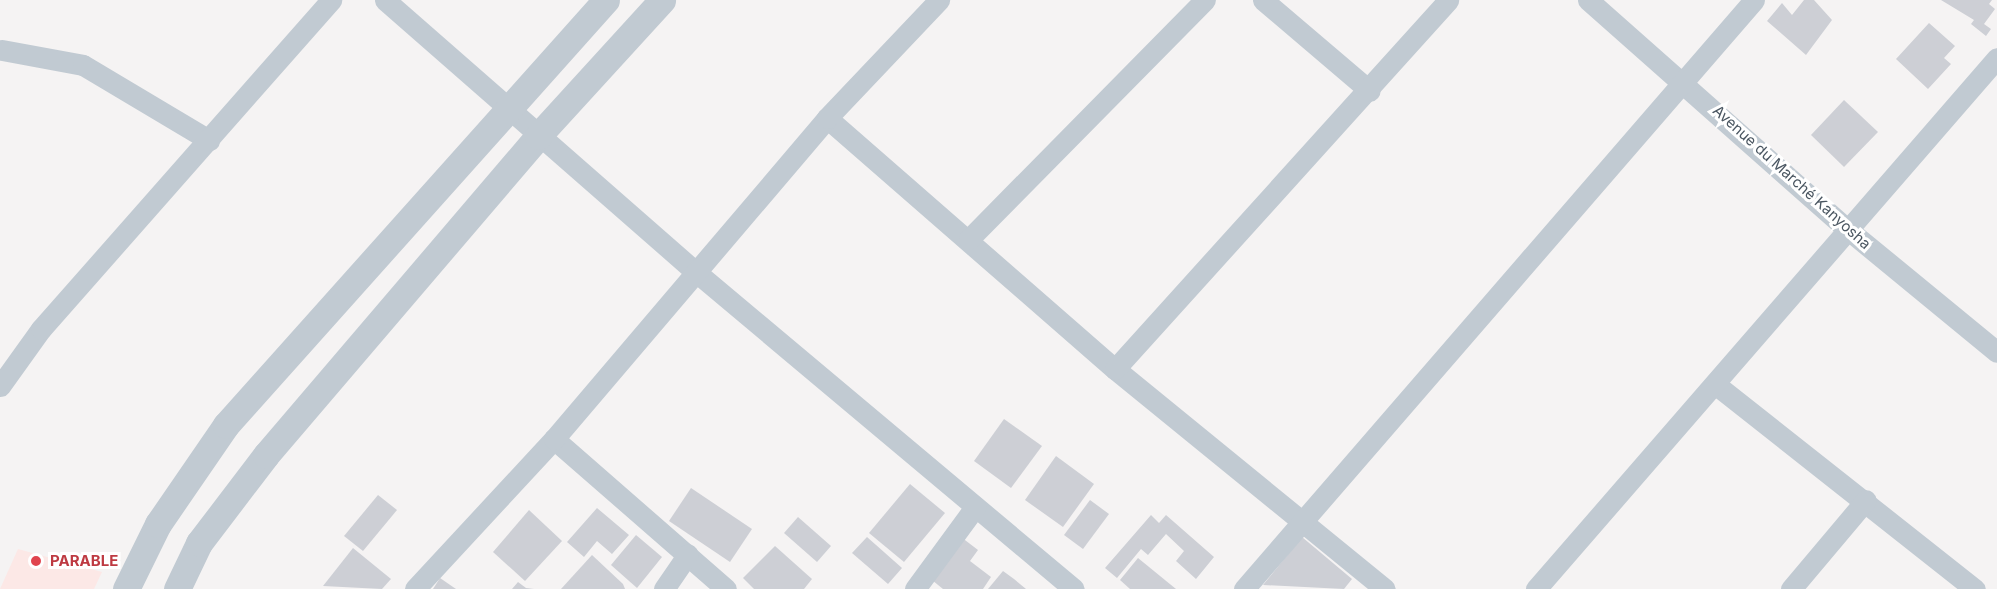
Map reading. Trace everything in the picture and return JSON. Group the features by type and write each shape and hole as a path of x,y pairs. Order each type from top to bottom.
{"street":[{"path":"0,386 41,329 331,0"},
{"path":"385,0 696,272 1074,589"},
{"path":"126,589 158,524 226,425 606,0"},
{"path":"177,589 199,543 266,455 538,136 662,0"},
{"path":"415,589 554,439 826,118 939,0"},
{"path":"969,238 1205,0"},
{"path":"1263,0 1370,90"},
{"path":"1115,369 1370,90 1448,0"},
{"name":"Avenue du Marché Kanyosha","path":"1588,0 1686,82 1846,228 1997,352"},
{"path":"1244,589 1686,82 1754,0"},
{"path":"2,50 83,64 209,140"},
{"path":"1536,589 1715,384 1846,228 1997,59"},
{"path":"826,118 969,238 1115,369 1385,589"},
{"path":"1715,384 1866,500 1975,589"},
{"path":"554,439 726,589"},
{"path":"1791,589 1866,500"},
{"path":"915,589 975,507"},
{"path":"664,589 688,554"}],"shaded area":[{"name":"PARABLE","path":"18,549 102,572 94,589 0,589"}],"building":[{"path":"1804,0 1814,0 1832,20 1806,55 1767,21 1782,3 1792,15"},
{"path":"1941,0 1992,0 1989,4 1995,9 1984,24 1991,29 1986,36 1971,24 1974,20"},
{"path":"1929,23 1955,46 1944,58 1951,64 1928,89 1896,59"},
{"path":"1844,100 1878,132 1844,167 1811,135"},
{"path":"1004,419 1042,446 1011,488 974,461"},
{"path":"1056,456 1094,484 1063,527 1025,500"},
{"path":"910,484 945,513 904,562 869,533"},
{"path":"691,488 752,529 730,562 669,521"},
{"path":"378,495 397,510 363,551 344,536"},
{"path":"1090,500 1109,514 1083,549 1064,535"},
{"path":"597,508 629,535 612,554 597,541 584,557 567,542"},
{"path":"529,510 562,541 525,581 493,552"},
{"path":"1151,515 1159,523 1166,515 1214,557 1196,579 1176,561 1184,551 1166,534 1148,555 1141,549 1117,578 1105,568"},
{"path":"798,517 831,546 817,562 784,533"},
{"path":"636,535 662,557 637,588 611,565"},
{"path":"867,537 902,568 888,584 852,553"},
{"path":"961,537 978,550 970,561 991,577 983,589 943,589 927,576"},
{"path":"1302,537 1352,579 1344,589 1263,585"},
{"path":"775,546 812,579 804,589 754,589 743,578"},
{"path":"353,548 391,579 382,589 323,586"},
{"path":"592,555 623,584 625,589 561,589"},
{"path":"1138,558 1176,589 1130,589 1120,580"},
{"path":"1003,571 1014,579 1026,589 988,589"},
{"path":"440,578 456,589 433,589"},
{"path":"518,582 526,588 534,589 512,589"}],"place":[{"name":"PARABLE","path":"36,561"}]}
